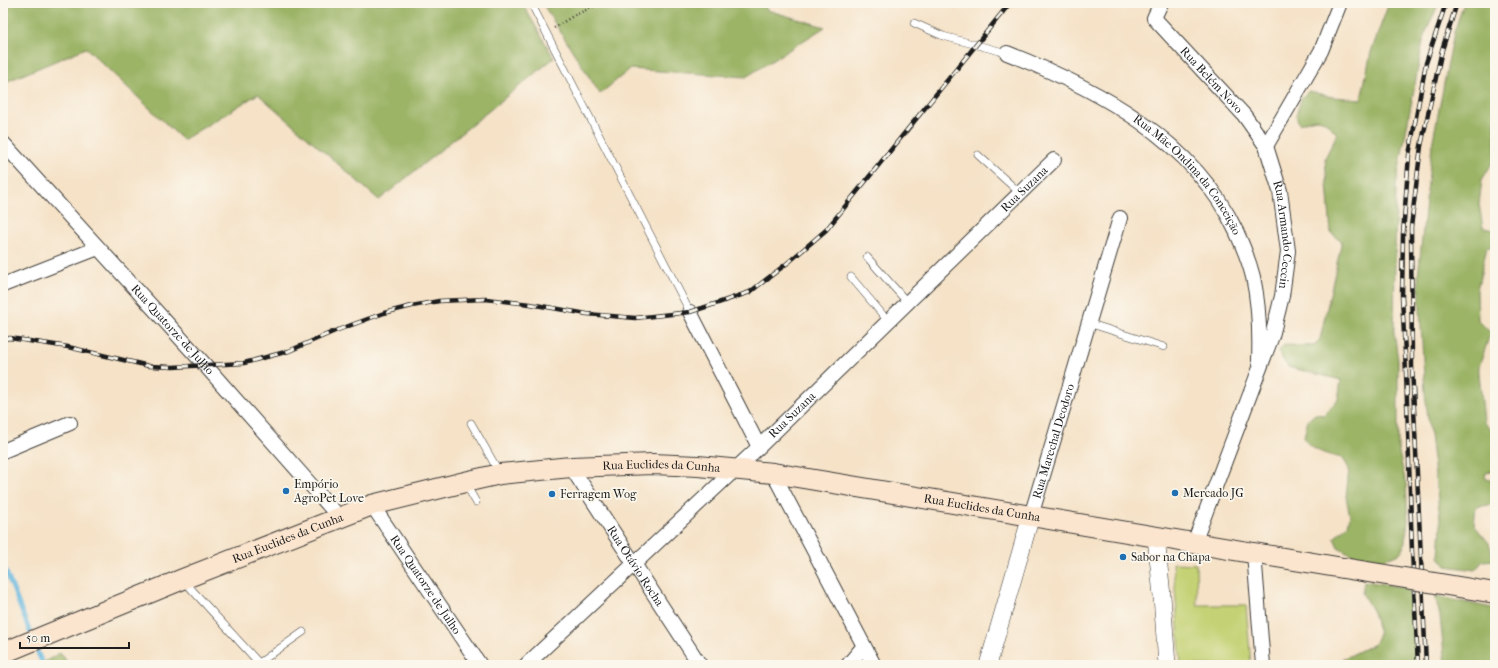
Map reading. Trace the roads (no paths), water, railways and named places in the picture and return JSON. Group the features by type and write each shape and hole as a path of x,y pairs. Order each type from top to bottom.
{"main road":[{"name":"Rua Euclides da Cunha","path":"3,653 183,579 372,505 500,474 571,466 653,464 773,472 1490,592"}],"street":[{"name":"Rua Belém Novo","path":"1161,3 1154,18 1244,115 1266,146"},
{"path":"1266,146 1321,51 1340,3"},
{"name":"Rua Mãe Ondina da Conceição","path":"1007,53 1088,89 1120,108 1148,126 1172,146 1203,178 1228,213 1245,249 1253,276 1260,338 1258,373"},
{"name":"Rua Quatorze de Julho","path":"3,143 210,371 340,518"},
{"name":"Rua Armando Ceccin","path":"1194,543 1272,336 1280,303 1288,251 1280,191 1266,146"},
{"name":"Rua Suzana","path":"526,665 736,469 1054,160"},
{"name":"Rua Marechal Deodoro","path":"988,665 1088,322 1120,218"},
{"path":"3,285 98,248"},
{"path":"690,312 759,447"},
{"path":"3,451 70,423"},
{"name":"Rua Otávio Rocha","path":"571,466 700,665"},
{"path":"773,472 874,665"},
{"name":"Rua Quatorze de Julho","path":"372,505 480,665"},
{"path":"1156,537 1167,665"},
{"path":"1254,553 1263,665"},
{"path":"848,665 864,646"}],"lane":[{"path":"531,3 690,312"},
{"path":"914,23 943,36 1007,53"},
{"path":"978,155 1020,193"},
{"path":"866,257 908,302"},
{"path":"851,278 888,321"},
{"path":"1088,322 1164,347"},
{"path":"471,424 500,474"},
{"path":"465,482 476,502"},
{"path":"183,579 259,663 303,632"}],"waterway":[{"path":"3,564 32,637"},
{"path":"35,646 43,665"}],"railway":[{"path":"3,339 10,338 68,347 149,366 173,367 244,363 289,351 335,331 384,313 439,301 485,299 530,304 587,314 635,318 690,312 718,303 750,292 790,261 826,230 1010,3"},
{"path":"1418,665 1402,297 1403,234 1409,155 1426,63 1446,3"},
{"path":"1426,665 1412,366 1411,227 1421,146 1442,50 1457,3"}],"place":[{"name":"Empório AgroPet Love","path":"286,491"},
{"name":"Mercado JG","path":"1175,493"},
{"name":"Ferragem Wog","path":"552,494"},
{"name":"Sabor na Chapa","path":"1123,557"}]}
